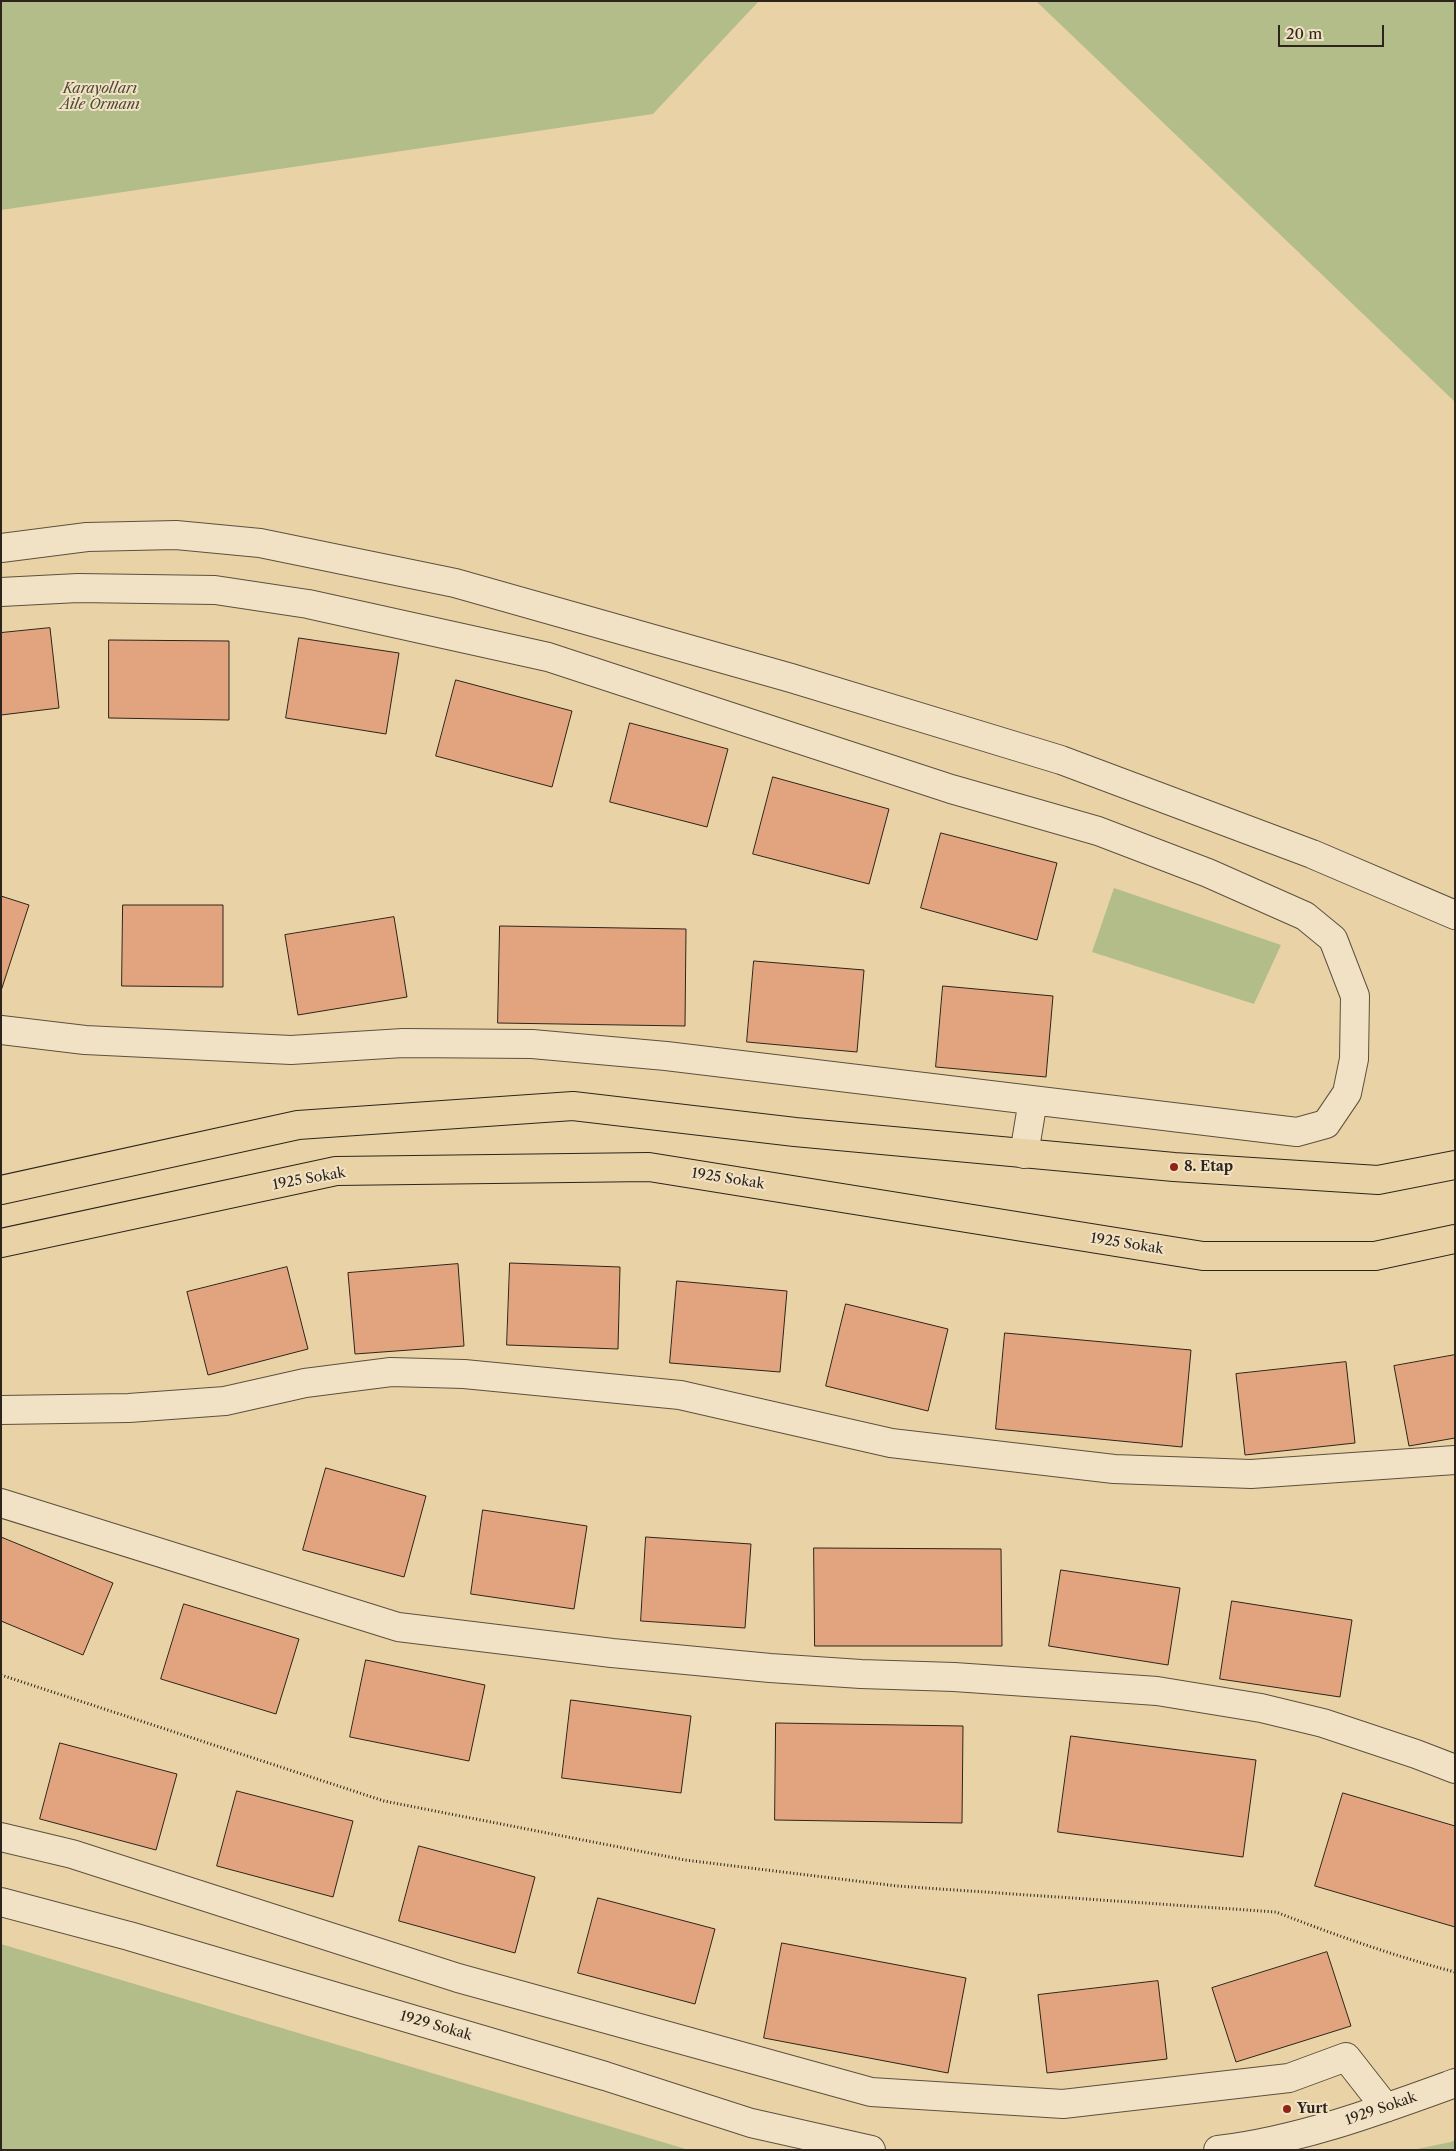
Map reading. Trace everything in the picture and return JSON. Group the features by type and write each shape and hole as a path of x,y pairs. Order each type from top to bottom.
{"main road":[{"path":"1,1190 298,1125 573,1106 795,1132 1149,1166 1378,1180 1455,1166"},
{"name":"1925 Sokak","path":"1,1243 336,1171 649,1166 1203,1256 1374,1256 1455,1239"}],"street":[{"path":"1,548 87,537 176,535 260,543 455,582 790,678 1060,760 1312,854 1455,915"},
{"path":"1,592 78,588 215,590 308,604 548,657 951,789 1098,831 1208,873 1305,916 1333,939 1355,996 1354,1059 1347,1093 1326,1124 1297,1132 666,1056 532,1044 403,1043 291,1050 85,1040 1,1030"},
{"path":"1024,1154 1033,1100"},
{"path":"1,1410 129,1408 225,1401 306,1383 391,1372 464,1374 680,1395 891,1443 1114,1469 1251,1474 1455,1460"},
{"path":"1,1503 398,1627 612,1653 770,1668 861,1674 954,1677 1157,1691 1260,1708 1323,1723 1416,1754 1455,1770"},
{"path":"1,1837 72,1854 458,1978 871,2092 1063,2104 1289,2078 1346,2057 1386,2108"},
{"name":"1929 Sokak","path":"1,1902 129,1936 605,2076 752,2124 872,2150"},
{"name":"1929 Sokak","path":"1218,2150 1252,2146 1363,2117 1455,2083"}],"path":[{"path":"1,1675 384,1801 704,1862 897,1886 1276,1912 1398,1956 1455,1972"}],"green space":[{"name":"Karayolları Aile Ormanı","path":"1,1 759,1 653,114 1,210"},
{"path":"1036,1 1455,1 1455,402"},
{"path":"1114,888 1281,945 1254,1004 1092,952"},
{"path":"1,1944 689,2150 1,2150"},
{"path":"1455,2140 1455,2150 1412,2150 1451,2142"}],"building":[{"path":"50,628 59,708 1,715 1,633"},
{"path":"299,638 399,653 386,734 286,718"},
{"path":"109,640 229,641 229,720 109,718"},
{"path":"456,680 572,711 552,787 436,756"},
{"path":"630,723 728,749 707,827 610,802"},
{"path":"773,777 889,809 869,884 753,854"},
{"path":"941,833 1057,863 1037,940 921,908"},
{"path":"1,896 29,905 1,991"},
{"path":"123,905 223,905 223,987 122,986"},
{"path":"394,917 407,997 298,1015 285,935"},
{"path":"500,926 686,929 685,1026 498,1023"},
{"path":"754,961 864,970 857,1052 747,1042"},
{"path":"943,986 1053,996 1046,1077 936,1067"},
{"path":"510,1263 620,1267 618,1349 507,1345"},
{"path":"458,1264 464,1346 355,1354 348,1273"},
{"path":"287,1267 308,1349 208,1375 187,1292"},
{"path":"677,1281 787,1291 780,1372 670,1363"},
{"path":"846,1304 948,1329 928,1411 826,1386"},
{"path":"1005,1333 1191,1350 1182,1447 996,1429"},
{"path":"1455,1355 1455,1438 1409,1446 1394,1366"},
{"path":"1346,1362 1355,1443 1245,1455 1236,1374"},
{"path":"326,1468 426,1496 404,1577 303,1550"},
{"path":"483,1510 587,1526 574,1609 471,1594"},
{"path":"1,1537 113,1583 83,1655 1,1621"},
{"path":"646,1537 751,1544 745,1628 641,1621"},
{"path":"814,1548 1001,1549 1002,1646 815,1646"},
{"path":"1061,1570 1180,1588 1168,1665 1049,1646"},
{"path":"1232,1601 1352,1620 1340,1697 1220,1679"},
{"path":"184,1604 299,1639 276,1714 161,1679"},
{"path":"366,1660 485,1685 469,1761 350,1737"},
{"path":"571,1700 691,1716 681,1793 562,1778"},
{"path":"776,1723 963,1726 962,1823 775,1820"},
{"path":"1071,1736 1256,1760 1243,1857 1058,1832"},
{"path":"60,1743 177,1774 156,1850 40,1819"},
{"path":"237,1791 353,1821 333,1897 217,1866"},
{"path":"1343,1793 1455,1826 1455,1927 1315,1886"},
{"path":"419,1846 535,1877 515,1953 399,1921"},
{"path":"598,1898 715,1929 695,2004 578,1973"},
{"path":"782,1943 966,1978 948,2073 764,2038"},
{"path":"1327,1952 1351,2026 1236,2062 1212,1988"},
{"path":"1158,1981 1167,2059 1047,2073 1038,1995"}],"place":[{"name":"8. Etap","path":"1174,1167"},
{"name":"Yurt","path":"1287,2109"}]}
